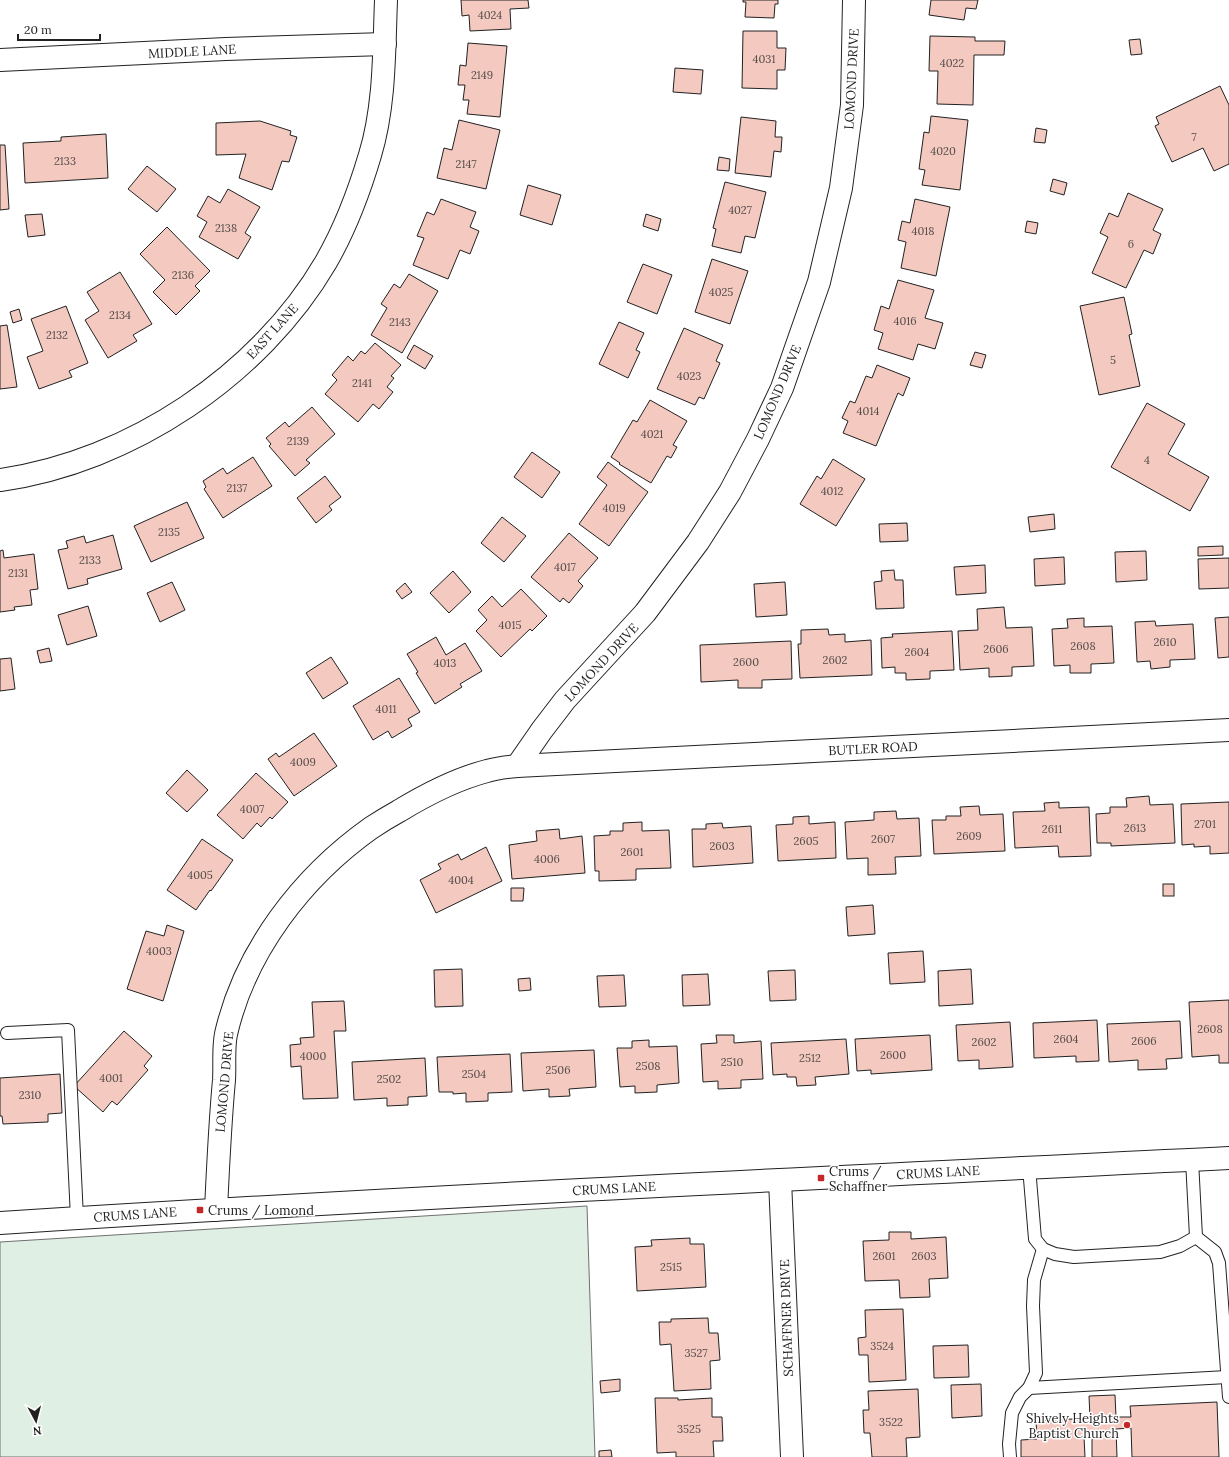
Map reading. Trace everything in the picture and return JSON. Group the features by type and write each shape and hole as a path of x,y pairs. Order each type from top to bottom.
{"street":[{"name":"EAST LANE","path":"0,480 26,476 64,467 139,436 212,388 246,360 276,330 303,297 326,262 348,219 370,154 382,98 386,0"},
{"name":"LOMOND DRIVE","path":"216,1210 226,1035 238,998 251,966 268,934 289,905 313,878 341,852 371,828 425,795 456,781 488,770 517,766 565,700 645,613 698,542 730,492 758,439 782,388 819,282 841,188 852,105 855,32 854,0"},
{"name":"MIDDLE LANE","path":"0,60 226,49 385,44"},
{"name":"BUTLER ROAD","path":"517,766 1229,730"},
{"name":"CRUMS LANE","path":"0,1223 780,1180 1229,1158"},
{"name":"SCHAFFNER DRIVE","path":"780,1180 792,1457"}],"lane":[{"path":"7,1033 68,1030 77,1218"},
{"path":"1192,1160 1196,1237 1215,1252 1219,1264 1229,1397"},
{"path":"1029,1167 1035,1239 1043,1249 1055,1254 1074,1257 1160,1252 1180,1246 1196,1237"},
{"path":"1010,1457 1009,1444 1012,1413 1020,1398 1029,1388 1036,1373 1033,1306 1034,1280 1043,1249"},
{"path":"1029,1388 1227,1377"}],"green space":[{"path":"587,1206 595,1457 0,1457 0,1242"}],"building":[{"path":"461,0 528,0 529,8 510,9 511,29 470,31 469,15 462,16"},
{"path":"743,0 778,0 778,4 775,4 774,18 745,17 746,2 743,2"},
{"path":"931,0 978,0 976,9 966,8 964,20 929,15"},
{"path":"743,31 777,31 777,48 786,48 785,70 777,70 777,89 742,88"},
{"path":"930,36 975,37 975,41 1005,41 1004,55 974,55 973,105 937,104 938,71 929,71"},
{"path":"1140,39 1142,54 1131,55 1129,40"},
{"path":"468,43 507,46 500,117 467,114 469,100 463,100 465,85 458,85 460,65 466,66"},
{"path":"675,68 703,70 701,94 673,92"},
{"path":"1220,86 1229,105 1229,164 1214,171 1203,148 1172,162 1155,126 1159,124 1156,117"},
{"path":"931,116 968,120 960,190 922,185 925,170 919,169 924,132 929,133"},
{"path":"741,117 776,121 775,137 782,137 781,152 774,151 771,177 735,173"},
{"path":"459,120 500,130 486,189 437,178 444,148 452,150"},
{"path":"260,121 291,131 290,135 297,137 289,162 282,161 272,190 239,178 246,154 216,155 216,123"},
{"path":"1036,128 1047,130 1045,143 1034,142"},
{"path":"106,134 108,178 25,183 23,143 61,141 61,137"},
{"path":"0,145 5,145 9,209 0,210"},
{"path":"719,157 730,159 729,171 717,170"},
{"path":"147,166 176,189 157,212 128,189"},
{"path":"1053,179 1067,183 1064,195 1050,191"},
{"path":"725,182 766,192 755,238 745,236 741,253 712,246 716,229 713,228"},
{"path":"528,185 561,195 552,225 520,215"},
{"path":"228,189 260,207 245,233 251,237 238,259 199,237 207,222 197,216 208,196 220,203"},
{"path":"1128,193 1163,209 1153,230 1161,234 1153,254 1144,250 1126,288 1092,273 1108,237 1100,233 1109,213 1118,217"},
{"path":"441,199 476,212 470,227 479,231 470,254 460,250 448,279 413,265 424,238 417,236 427,212 434,215"},
{"path":"915,199 950,207 936,276 901,268 906,242 898,240 902,221 910,223"},
{"path":"42,214 45,235 28,237 25,215"},
{"path":"646,214 661,219 658,231 643,226"},
{"path":"1027,221 1038,223 1036,234 1025,232"},
{"path":"167,227 210,271 195,286 200,291 176,315 153,292 165,280 140,254"},
{"path":"712,259 748,271 730,324 695,312"},
{"path":"643,264 672,275 657,314 627,302"},
{"path":"120,272 152,324 133,335 137,341 108,358 85,320 99,311 87,292"},
{"path":"409,274 438,291 402,353 371,335 387,308 381,304 394,284 400,288"},
{"path":"898,280 934,290 925,318 943,323 935,349 918,344 913,360 878,349 883,333 874,330 881,306 889,309"},
{"path":"1124,297 1132,334 1129,335 1140,386 1099,395 1080,306"},
{"path":"66,306 88,363 69,371 72,377 39,389 27,357 43,351 31,319"},
{"path":"19,309 22,320 13,323 10,312"},
{"path":"619,322 644,333 636,350 640,352 628,378 599,364"},
{"path":"7,325 17,387 0,389 0,326"},
{"path":"684,328 723,345 716,361 720,363 704,399 699,397 695,405 657,389"},
{"path":"375,343 401,365 391,376 394,378 387,387 393,392 379,409 373,404 358,422 325,394 337,380 332,375 348,356 353,361 361,351 365,354"},
{"path":"414,345 433,356 425,369 407,358"},
{"path":"975,352 986,355 982,368 970,365"},
{"path":"877,365 910,378 903,396 898,393 876,446 843,433 848,421 842,418 850,401 855,403 866,376 872,378"},
{"path":"650,400 687,421 673,445 677,447 671,458 667,456 651,483 619,464 620,463 611,457 633,420 637,422"},
{"path":"1147,403 1185,424 1168,454 1209,477 1190,511 1111,467"},
{"path":"312,407 335,434 306,460 310,463 295,476 269,446 271,444 266,438 285,422 289,427"},
{"path":"532,452 560,472 542,498 514,477"},
{"path":"253,457 272,486 223,518 204,489 206,487 203,481 223,468 227,474"},
{"path":"833,459 865,479 836,526 800,504 817,476 821,479"},
{"path":"608,462 648,492 609,546 579,524 607,485 597,477"},
{"path":"325,476 341,497 329,506 332,510 316,523 297,498"},
{"path":"187,502 204,538 151,562 134,526"},
{"path":"1054,514 1055,529 1030,532 1028,517"},
{"path":"502,517 526,536 504,562 481,543"},
{"path":"907,523 908,541 880,542 879,524"},
{"path":"569,533 598,558 578,581 583,586 569,603 563,598 560,602 531,577"},
{"path":"113,535 122,569 87,579 88,584 68,589 58,550 68,548 66,541 84,536 86,543"},
{"path":"1223,546 1223,555 1198,556 1198,547"},
{"path":"3,550 4,558 34,554 38,589 30,590 32,605 14,607 15,610 0,612 0,551"},
{"path":"1146,551 1147,580 1116,582 1115,552"},
{"path":"1064,557 1065,584 1035,586 1034,559"},
{"path":"1229,558 1229,588 1199,589 1198,559"},
{"path":"985,565 986,593 956,595 954,567"},
{"path":"894,570 895,580 903,580 904,608 876,609 874,582 882,581 881,571"},
{"path":"453,571 471,592 449,613 430,593"},
{"path":"172,582 185,610 160,622 147,593"},
{"path":"785,582 787,615 756,617 754,584"},
{"path":"405,583 412,592 402,599 396,591"},
{"path":"521,589 547,616 532,631 530,629 501,657 476,631 487,620 478,610 492,596 502,607"},
{"path":"88,606 97,636 67,645 58,615"},
{"path":"1004,607 1006,628 1032,627 1034,666 1012,667 1012,676 989,677 989,668 960,670 958,631 978,630 977,609"},
{"path":"1229,617 1229,657 1218,658 1215,618"},
{"path":"1084,618 1084,627 1112,626 1114,663 1091,664 1091,673 1070,673 1070,665 1054,666 1052,629 1068,628 1067,619"},
{"path":"1155,621 1156,626 1193,624 1195,659 1170,660 1170,667 1151,669 1150,661 1137,662 1135,622"},
{"path":"828,629 829,635 845,634 845,642 871,640 872,675 800,678 798,644 801,644 801,630"},
{"path":"952,631 954,670 930,671 930,679 906,680 906,673 895,673 895,667 882,668 881,638 893,637 892,634"},
{"path":"436,637 446,655 465,643 482,671 460,684 462,687 435,704 416,673 418,672 407,654"},
{"path":"791,641 792,679 762,680 762,688 738,688 738,680 701,682 700,645"},
{"path":"49,648 52,661 40,663 37,651"},
{"path":"331,657 348,683 323,699 306,673"},
{"path":"11,658 15,689 0,691 0,659"},
{"path":"399,678 420,712 408,719 412,726 392,738 388,731 373,740 353,706"},
{"path":"314,733 337,766 294,796 268,759 276,753 279,757"},
{"path":"187,770 208,790 187,812 166,793"},
{"path":"256,773 288,802 272,819 270,817 261,827 257,823 243,839 217,815"},
{"path":"1149,796 1150,805 1173,804 1175,843 1111,846 1111,843 1097,843 1096,814 1110,813 1110,807 1127,807 1126,798"},
{"path":"1059,802 1059,808 1089,807 1091,856 1059,857 1058,846 1015,848 1013,812 1045,811 1044,803"},
{"path":"1229,802 1229,853 1210,854 1210,846 1194,847 1194,844 1182,845 1181,804"},
{"path":"979,806 980,815 1003,814 1005,851 934,854 932,820 946,820 946,816 961,816 960,807"},
{"path":"896,811 897,819 919,818 921,856 895,857 896,874 868,875 868,858 847,859 845,822 874,820 874,812"},
{"path":"809,816 809,824 835,822 836,858 778,861 776,825 793,824 793,817"},
{"path":"642,822 642,831 669,830 671,868 636,869 636,880 599,881 599,871 595,871 594,836 610,835 610,831 623,831 623,823"},
{"path":"722,823 723,828 751,826 753,863 693,867 692,829 706,829 706,824"},
{"path":"559,829 560,839 582,836 585,873 512,879 509,845 537,841 536,831"},
{"path":"202,839 233,860 196,910 167,890"},
{"path":"486,847 502,881 436,913 420,880 441,869 438,864 458,854 461,860"},
{"path":"1163,884 1174,884 1174,896 1163,896"},
{"path":"511,888 524,888 523,901 511,901"},
{"path":"873,905 875,934 848,936 846,907"},
{"path":"167,925 184,931 163,1001 127,989 146,931 164,936"},
{"path":"923,951 925,982 890,984 888,953"},
{"path":"462,969 463,1006 435,1007 434,970"},
{"path":"971,969 973,1004 939,1006 938,971"},
{"path":"795,970 796,1000 770,1001 768,971"},
{"path":"708,974 710,1005 683,1006 682,975"},
{"path":"624,975 626,1006 599,1007 597,976"},
{"path":"530,978 531,990 519,991 518,979"},
{"path":"1229,1000 1229,1063 1219,1063 1219,1055 1192,1057 1189,1002"},
{"path":"344,1001 346,1031 334,1031 338,1098 303,1099 301,1066 291,1067 290,1045 301,1044 300,1038 314,1037 312,1002"},
{"path":"1097,1020 1099,1061 1076,1062 1076,1056 1034,1058 1033,1023"},
{"path":"1180,1021 1182,1058 1166,1059 1167,1069 1138,1070 1138,1060 1109,1062 1107,1024"},
{"path":"1010,1022 1013,1067 979,1069 979,1060 958,1061 956,1025"},
{"path":"124,1031 152,1056 144,1066 148,1070 117,1105 112,1101 103,1112 74,1086"},
{"path":"716,1035 734,1035 734,1043 761,1041 763,1079 741,1080 741,1088 718,1089 718,1081 703,1082 701,1044 717,1043"},
{"path":"930,1035 932,1070 871,1074 871,1070 857,1071 855,1039"},
{"path":"846,1039 849,1074 815,1077 816,1085 797,1086 796,1077 787,1077 787,1074 773,1075 771,1043"},
{"path":"649,1040 649,1047 677,1046 679,1083 657,1085 657,1092 635,1093 635,1086 620,1087 617,1048 632,1048 632,1041"},
{"path":"594,1050 596,1087 569,1089 570,1096 549,1097 549,1089 523,1091 521,1053"},
{"path":"510,1054 512,1092 488,1093 488,1101 466,1102 466,1093 453,1094 453,1092 439,1092 437,1057"},
{"path":"425,1058 427,1096 408,1097 408,1105 387,1106 387,1098 354,1100 352,1062"},
{"path":"60,1074 62,1113 48,1114 48,1122 3,1124 2,1116 0,1116 0,1078"},
{"path":"889,1232 911,1232 911,1239 946,1237 948,1278 929,1279 930,1297 900,1298 899,1280 865,1281 863,1241 889,1240"},
{"path":"690,1238 690,1244 704,1244 706,1287 637,1291 635,1247 652,1246 651,1240"},
{"path":"903,1309 906,1380 869,1382 868,1355 859,1355 858,1338 866,1337 865,1310"},
{"path":"708,1318 709,1333 718,1333 720,1360 710,1361 711,1389 674,1391 671,1344 660,1345 659,1322 671,1322 671,1319"},
{"path":"968,1345 969,1377 934,1378 933,1346"},
{"path":"620,1379 620,1391 601,1393 600,1381"},
{"path":"981,1384 982,1416 952,1418 951,1385"},
{"path":"918,1389 920,1437 906,1438 907,1457 872,1457 870,1433 864,1433 863,1410 869,1410 868,1391"},
{"name":"Shively Heights Baptist Church","path":"1115,1395 1116,1417 1131,1417 1130,1406 1217,1402 1219,1457 1132,1457 1131,1428 1116,1429 1117,1457 1092,1457 1092,1437 1084,1437 1085,1457 1021,1457 1021,1440 1037,1439 1036,1421 1090,1418 1089,1396"},
{"path":"655,1398 678,1398 678,1400 712,1398 712,1417 722,1417 723,1441 713,1441 714,1457 676,1457 676,1452 657,1453"},
{"path":"611,1450 612,1457 599,1457 599,1451"}],"place":[{"name":"Crums / Schaffner","path":"821,1178"},
{"name":"Crums / Lomond","path":"200,1210"},
{"name":"Shively Heights Baptist Church","path":"1127,1425"}]}
